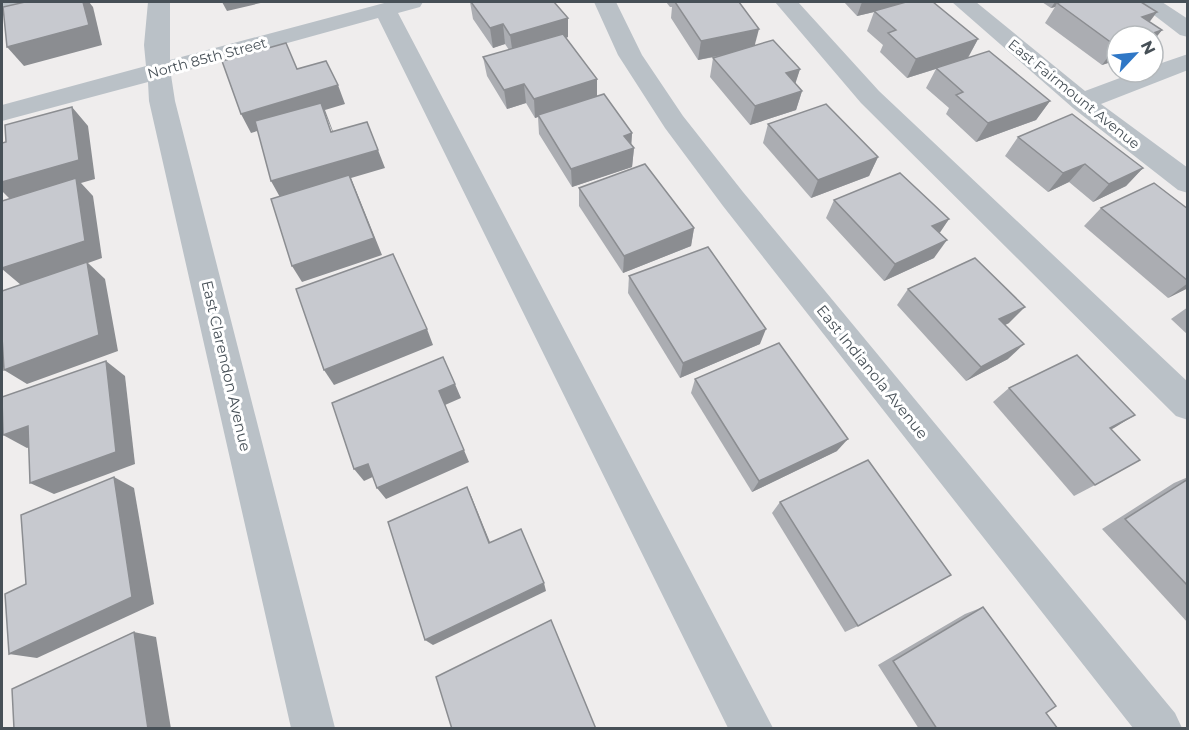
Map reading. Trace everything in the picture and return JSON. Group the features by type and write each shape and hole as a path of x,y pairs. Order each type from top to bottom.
{"street":[{"path":"2,3 10,2"},
{"name":"East Clarendon Avenue","path":"159,2 156,45 162,101 313,729"},
{"name":"East Indianola Avenue","path":"605,2 630,55 674,122 732,200 1160,729"},
{"path":"786,2 870,97 1188,405"},
{"name":"East Fairmount Avenue","path":"963,2 1082,102 1188,183"},
{"path":"1148,2 1188,30"},
{"path":"398,5 751,729"},
{"name":"North 85th Street","path":"2,113 398,5"},
{"path":"1082,102 1188,61"}],"building":[{"path":"25,2 83,2 89,25 7,47 3,7"},
{"path":"471,2 554,2 568,18 510,35 503,24 490,28"},
{"path":"675,2 739,2 759,29 701,41"},
{"path":"906,2 933,2 978,39 916,59 888,33 896,30 874,11"},
{"path":"1141,2 1157,12 1142,17 1153,24 1105,24 1105,38 1057,3"},
{"path":"563,34 597,79 534,99 524,84 504,90 483,57"},
{"path":"773,40 800,69 786,73 802,91 755,106 713,58"},
{"path":"286,43 297,69 326,61 338,85 241,114 222,61"},
{"path":"989,51 1050,101 988,123 956,95 963,92 936,68"},
{"path":"604,94 632,133 624,136 634,148 571,169 538,115"},
{"path":"321,103 331,132 367,122 378,150 271,181 255,121"},
{"path":"826,104 878,157 818,180 768,124"},
{"path":"72,107 79,160 2,182 2,143 6,142 5,125"},
{"path":"1072,114 1143,168 1109,184 1085,164 1063,173 1018,137"},
{"path":"645,164 694,228 624,256 579,188"},
{"path":"900,173 949,219 932,226 947,240 895,264 834,200"},
{"path":"349,175 374,238 292,266 271,199"},
{"path":"76,178 85,241 2,268 2,201"},
{"path":"1154,183 1188,209 1188,281 1101,208"},
{"path":"708,247 766,329 683,363 629,276"},
{"path":"393,254 427,329 324,370 296,289"},
{"path":"975,258 1025,307 999,319 1024,344 981,367 908,289"},
{"path":"87,262 99,335 4,370 2,291"},
{"path":"779,343 848,439 759,481 695,379"},
{"path":"1077,355 1135,415 1110,428 1140,460 1095,485 1009,388"},
{"path":"443,357 455,384 439,391 464,450 377,488 368,464 354,469 332,403"},
{"path":"106,361 116,452 30,483 28,426 3,435 2,397"},
{"path":"868,460 951,575 858,626 780,502"},
{"path":"114,477 132,597 9,654 5,594 26,584 21,515"},
{"path":"1188,479 1188,586 1125,519"},
{"path":"467,487 489,543 521,529 544,583 425,640 388,522"},
{"path":"983,607 1056,706 1046,713 1058,729 937,729 893,661"},
{"path":"551,620 596,729 452,729 436,677"},
{"path":"134,632 148,729 14,729 12,689"}]}
